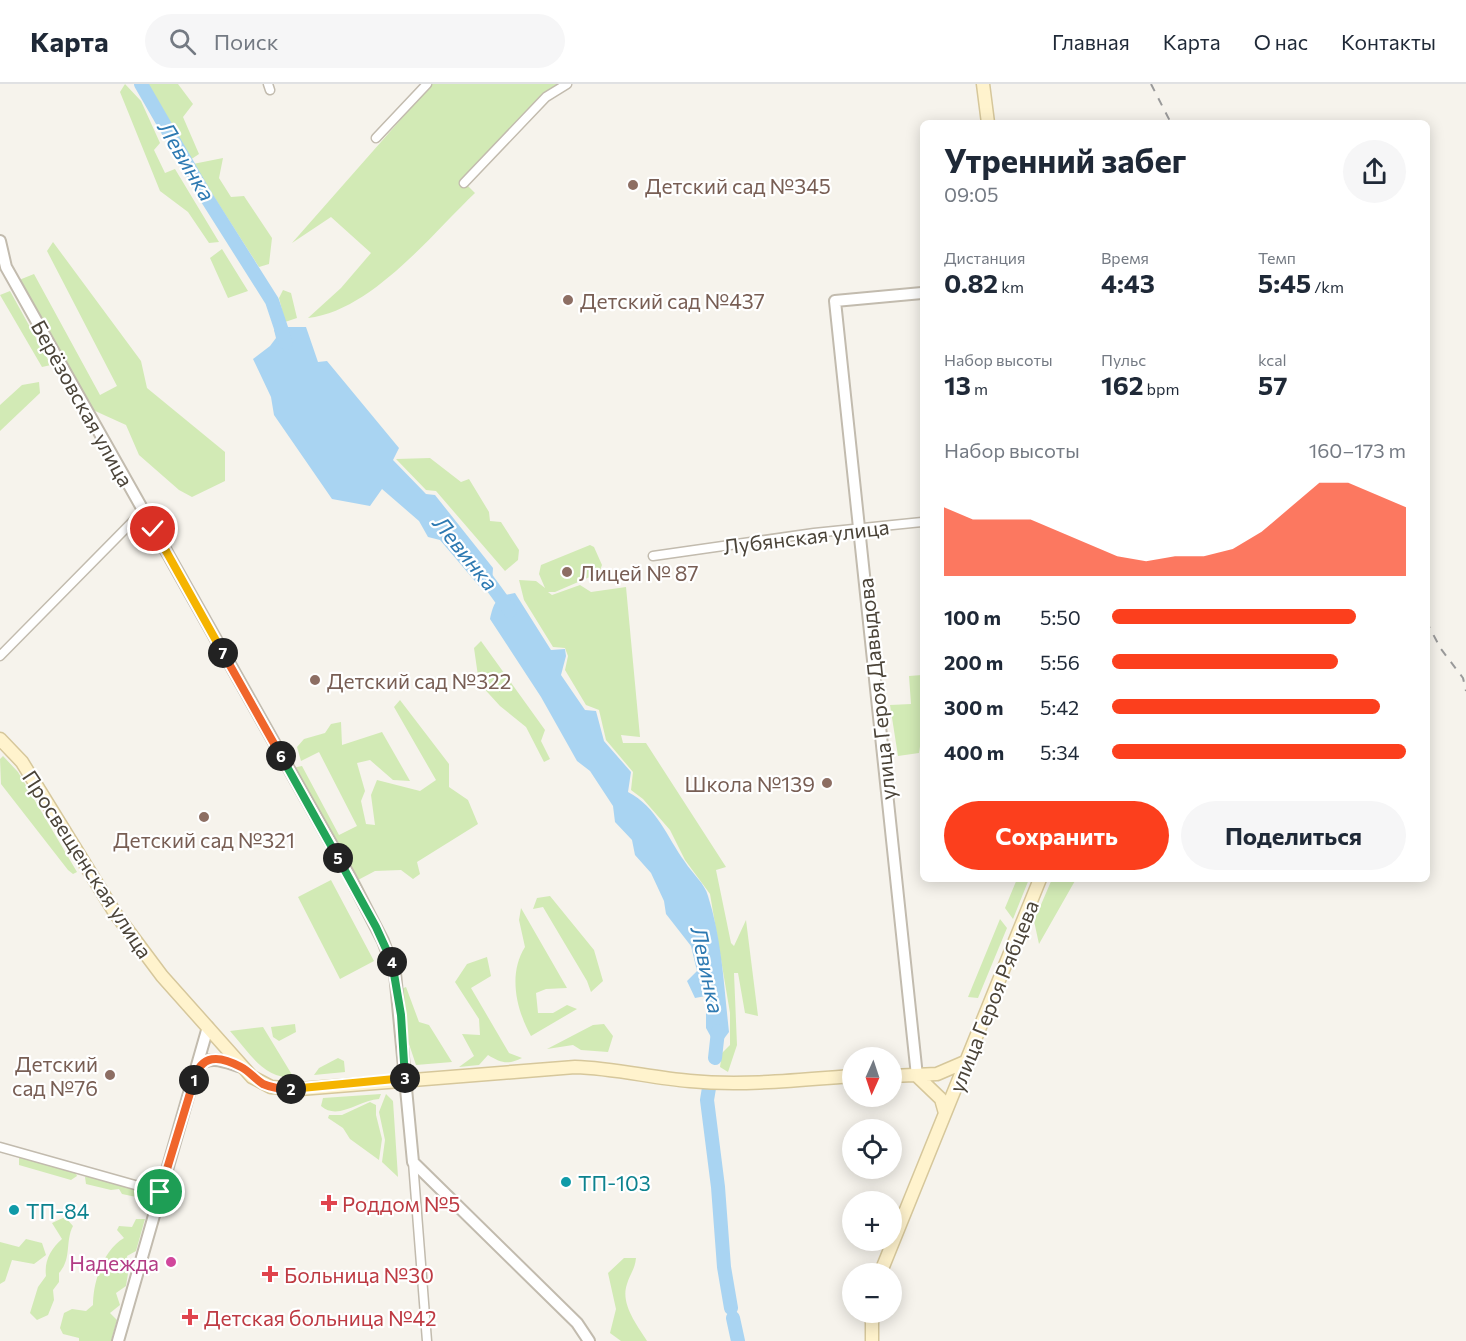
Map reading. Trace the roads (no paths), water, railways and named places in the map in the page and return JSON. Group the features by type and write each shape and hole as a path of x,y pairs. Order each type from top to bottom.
{"main road":[{"path":"983,84 988,120"},
{"name":"Просвещенская улица","path":"0,739 22,762 127,931 162,976 242,1067 265,1084 288,1089 575,1067 600,1068 691,1081 737,1082 842,1077"},
{"name":"улица Героя Рябцева","path":"884,1263 1039,882"},
{"path":"902,1076 917,1076 951,1070 965,1062"},
{"path":"917,1076 941,1100 945,1113"},
{"path":"872,1323 872,1341"}],"street":[{"path":"376,138 427,84"},
{"path":"464,183 546,97 567,84"},
{"name":"Берёзовская улица","path":"0,241 6,267 383,940 397,985 413,1162"},
{"name":"улица Героя Давыдова","path":"917,1076 836,301 920,293"},
{"path":"0,656 143,511"},
{"name":"Лубянская улица","path":"653,556 859,528 920,522"},
{"path":"118,1341 208,1027"},
{"path":"198,1066 209,1060 242,1067"},
{"path":"0,1147 160,1192"},
{"path":"413,1162 427,1341"},
{"path":"413,1162 577,1323 589,1341"}],"water":[{"path":"280,327 306,327 318,362 327,361 399,448 393,460 426,494 435,495 493,568 492,584 480,587 440,540 428,537 419,521 382,489 370,506 332,499 274,415 271,397 253,359 270,346 276,338 274,330"},
{"path":"515,593 551,650 565,649 566,656 561,675 585,710 596,711 604,741 631,772 628,792 638,798 654,814 706,892 713,912 719,946 729,1032 717,1048 706,1028 706,996 695,998 687,981 697,971 691,946 666,914 664,901 651,873 635,855 632,840 615,822 613,806 590,771 577,761 541,697 490,619 497,600"}],"waterway":[{"name":"Левинка","path":"141,84 205,195 272,301 286,343"},
{"name":"Левинка","path":"481,571 510,611"},
{"name":"Левинка","path":"715,1058 718,1031"},
{"name":"Левинка","path":"709,1088 707,1100 718,1187 724,1267 731,1308"},
{"name":"Левинка","path":"733,1318 738,1341"}],"railway":[{"path":"1151,84 1169,120"},
{"path":"1430,628 1441,649 1463,678 1466,691"}],"place":[{"name":"Детский сад №345","path":"633,185"},
{"name":"Детский сад №437","path":"568,300"},
{"name":"Лицей № 87","path":"567,572"},
{"name":"Детский сад №322","path":"315,680"},
{"name":"Школа №139","path":"827,783"},
{"name":"Детский сад №321","path":"204,817"},
{"name":"Детский сад №76","path":"110,1075"},
{"name":"ТП-103","path":"566,1182"},
{"name":"Роддом №5","path":"329,1203"},
{"name":"ТП-84","path":"14,1210"},
{"name":"Надежда","path":"171,1262"},
{"name":"Больница №30","path":"270,1274"},
{"name":"Детская больница №42","path":"190,1317"}]}
